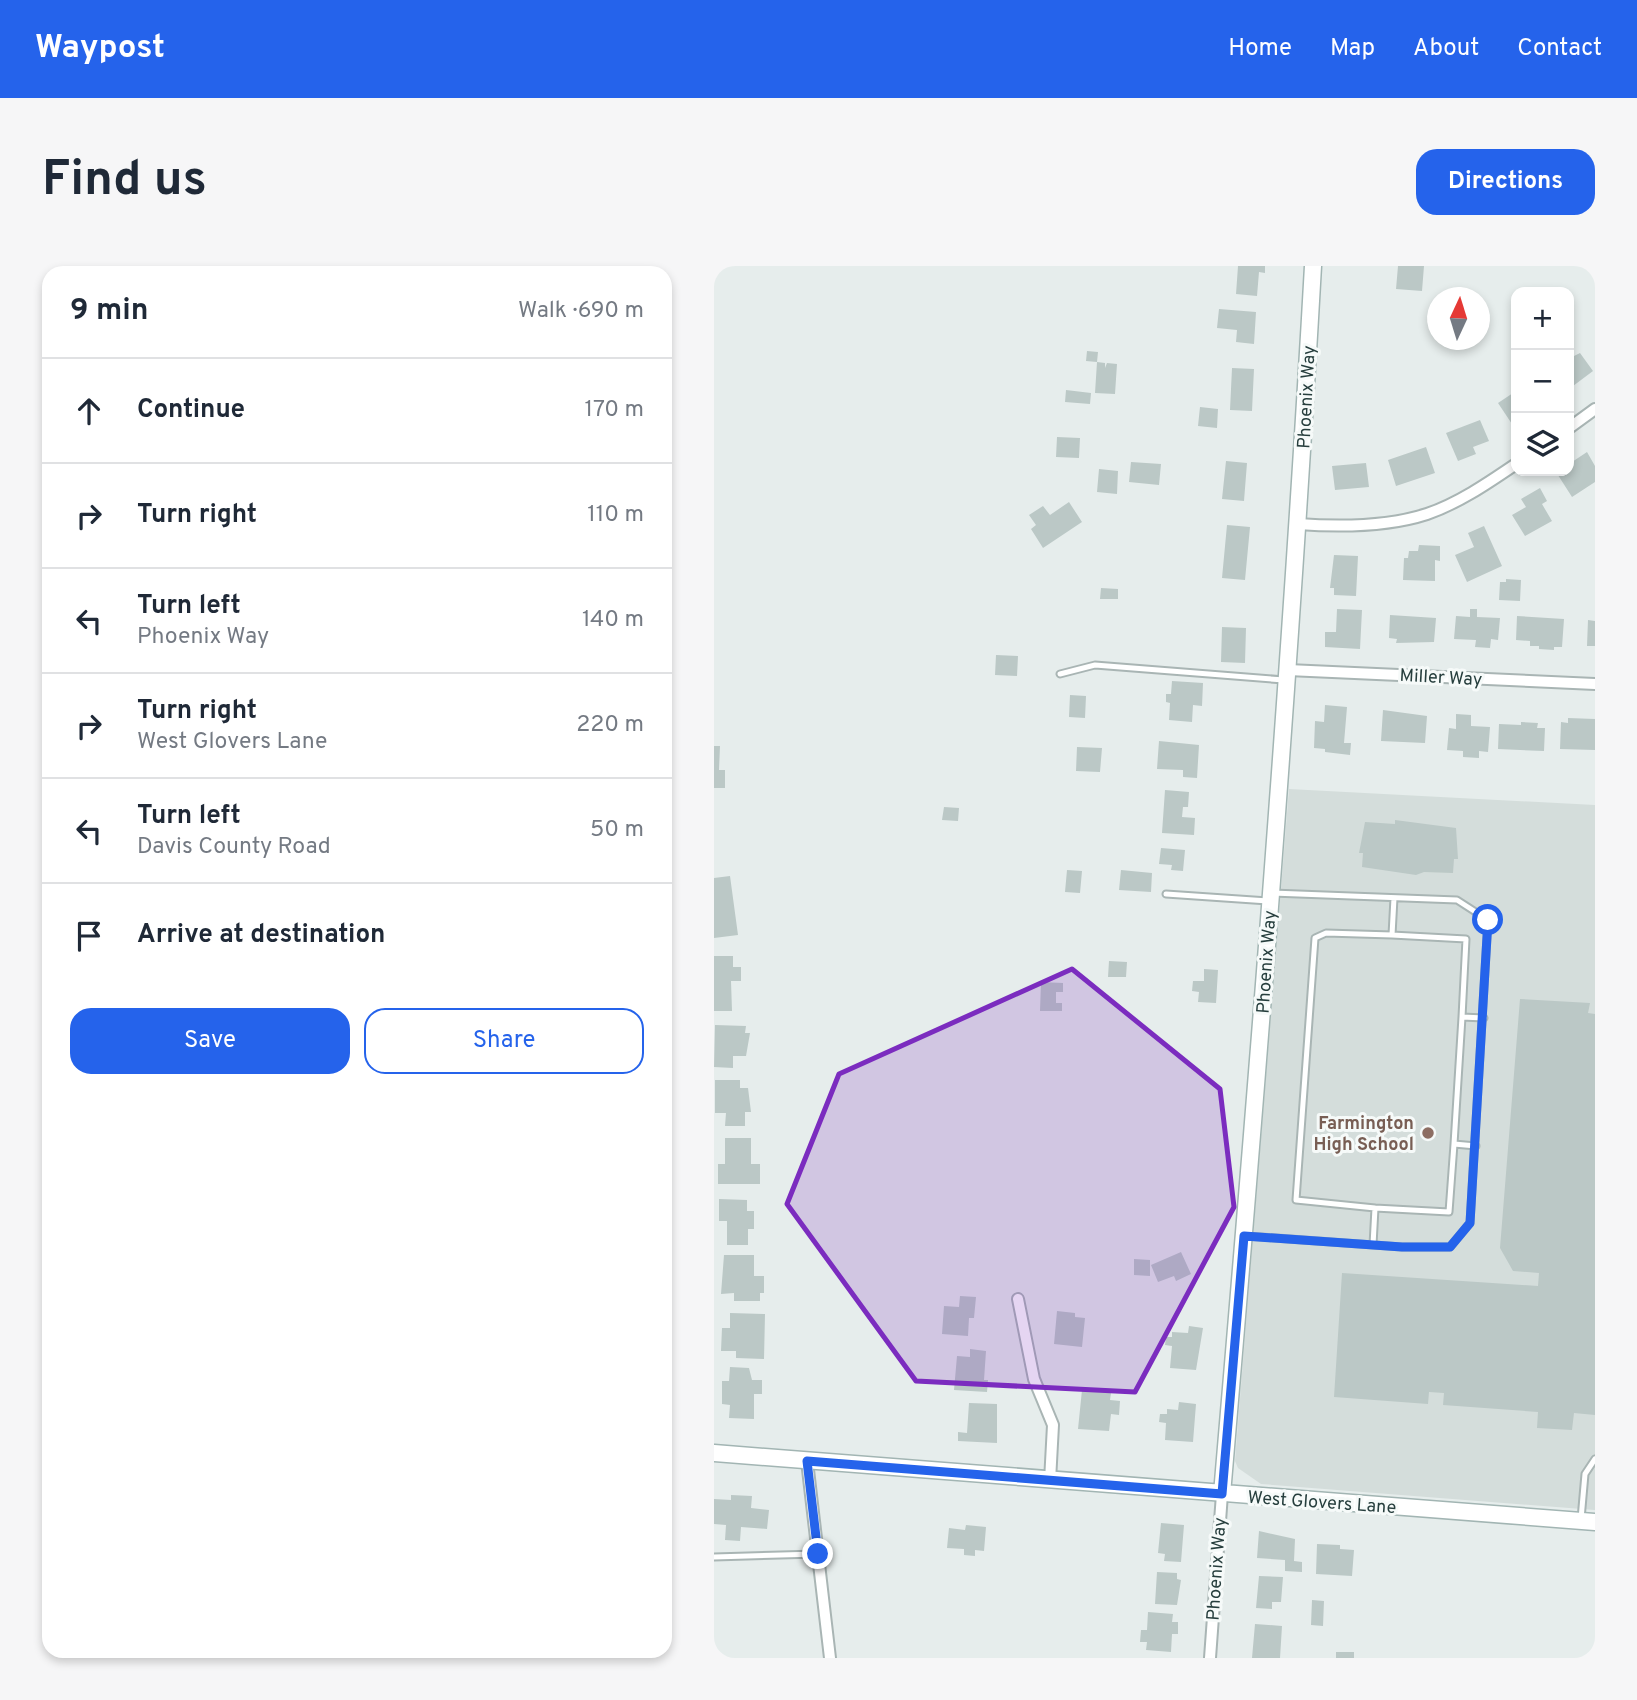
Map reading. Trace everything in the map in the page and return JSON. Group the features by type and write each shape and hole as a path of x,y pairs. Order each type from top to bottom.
{"street":[{"name":"Phoenix Way","path":"1210,1658 1271,897 1298,524 1313,266"},
{"path":"1574,424 1595,409"},
{"path":"1298,524 1371,524 1426,514 1481,487 1511,467"},
{"name":"Miller Way","path":"1287,675 1595,684"},
{"path":"1018,1299 1034,1379 1053,1425 1050,1481"},
{"name":"West Glovers Lane","path":"714,1453 1588,1521"},
{"path":"807,1461 830,1658"}],"lane":[{"path":"1060,674 1095,665 1287,675"},
{"path":"1166,894 1457,900 1488,920 1470,1223 1450,1247 1373,1245 1244,1236"},
{"path":"1392,935 1394,898"},
{"path":"1326,933 1392,935 1466,939 1450,1212 1296,1200 1315,938 1326,933"},
{"path":"1462,1017 1484,1018"},
{"path":"1454,1144 1476,1146"},
{"path":"1373,1245 1376,1208"},
{"path":"1588,1521 1585,1474 1595,1459"},
{"path":"714,1557 818,1554"}],"highlighted area":[{"path":"1072,969 1220,1089 1234,1207 1135,1392 916,1381 787,1204 839,1074"}],"shaded area":[{"name":"Farmington High School","path":"1289,789 1595,805 1595,1510 1261,1484 1238,1468 1235,1461"}],"building":[{"path":"1238,266 1265,266 1265,273 1259,272 1257,296 1236,294"},
{"path":"1398,266 1424,266 1422,291 1396,289"},
{"path":"1219,309 1256,312 1254,344 1236,342 1237,330 1217,328"},
{"path":"1087,351 1098,352 1097,362 1086,361"},
{"path":"1580,353 1593,371 1574,385 1574,356"},
{"path":"1097,362 1105,363 1105,368 1107,363 1117,364 1115,394 1095,393"},
{"path":"1232,368 1254,369 1252,411 1230,410"},
{"path":"1066,390 1091,393 1090,404 1065,402"},
{"path":"1511,394 1511,422 1498,403"},
{"path":"1200,407 1218,409 1217,428 1198,426"},
{"path":"1480,420 1489,441 1473,447 1476,454 1458,461 1446,433"},
{"path":"1057,437 1080,438 1079,458 1056,457"},
{"path":"1426,447 1435,473 1396,486 1388,460"},
{"path":"1587,452 1595,466 1595,482 1572,497 1559,476 1574,476 1574,461"},
{"path":"1226,461 1247,463 1244,501 1222,499"},
{"path":"1131,462 1161,464 1159,485 1129,482"},
{"path":"1366,463 1369,487 1335,490 1332,466"},
{"path":"1099,469 1118,471 1117,494 1097,492"},
{"path":"1540,488 1547,501 1542,504 1552,521 1525,536 1512,515 1526,507 1521,499"},
{"path":"1069,502 1082,522 1043,548 1031,529 1036,525 1029,515 1043,506 1050,515"},
{"path":"1227,525 1250,527 1245,580 1222,578"},
{"path":"1484,526 1502,566 1467,582 1455,555 1474,547 1468,533"},
{"path":"1419,545 1440,546 1440,561 1435,560 1435,581 1403,580 1404,558 1408,558 1409,551 1418,551"},
{"path":"1334,555 1358,556 1356,596 1334,595 1334,588 1330,588"},
{"path":"1506,579 1521,580 1520,601 1499,600 1500,582 1506,582"},
{"path":"1101,588 1118,589 1118,599 1100,599"},
{"path":"1337,609 1362,610 1360,649 1325,647 1325,632 1336,632"},
{"path":"1470,609 1477,609 1477,617 1500,618 1498,640 1491,639 1490,648 1475,647 1476,640 1454,639 1456,616 1470,617"},
{"path":"1390,615 1436,618 1434,642 1396,643 1397,639 1389,638"},
{"path":"1517,616 1564,619 1562,647 1554,647 1554,650 1539,649 1539,646 1530,646 1530,641 1516,640"},
{"path":"1588,620 1595,621 1595,646 1587,646"},
{"path":"1222,627 1246,628 1245,663 1221,662"},
{"path":"996,655 1018,656 1017,676 995,675"},
{"path":"1172,681 1203,683 1202,706 1193,705 1192,722 1169,720 1170,703 1166,702 1166,694 1171,694"},
{"path":"1070,695 1086,696 1085,718 1069,717"},
{"path":"1325,705 1347,707 1344,743 1351,743 1350,755 1314,748 1315,721 1324,722"},
{"path":"1383,710 1427,716 1425,743 1381,741"},
{"path":"1456,714 1471,715 1471,726 1490,727 1488,752 1479,751 1479,758 1463,757 1463,751 1447,750 1449,728 1456,729"},
{"path":"1568,718 1595,719 1595,750 1560,749 1561,722 1568,723"},
{"path":"1521,722 1538,723 1537,728 1545,728 1544,751 1498,749 1499,724 1521,725"},
{"path":"1159,741 1199,745 1197,778 1183,777 1183,770 1157,769"},
{"path":"714,746 720,746 719,770 725,770 725,788 714,788"},
{"path":"1077,747 1102,748 1100,772 1076,771"},
{"path":"1165,790 1189,792 1188,807 1183,807 1182,817 1195,818 1194,835 1162,833"},
{"path":"944,807 959,808 958,821 942,820"},
{"path":"1395,820 1456,828 1458,859 1454,859 1453,873 1424,872 1416,875 1362,867 1363,853 1359,853 1365,822 1395,824"},
{"path":"1161,848 1185,850 1183,871 1171,870 1172,865 1159,864"},
{"path":"1067,870 1082,871 1080,893 1065,892"},
{"path":"1121,870 1152,873 1151,892 1119,890"},
{"path":"730,876 738,935 714,938 714,878"},
{"path":"714,956 733,956 733,967 741,967 741,981 731,981 732,1011 714,1011"},
{"path":"1109,961 1127,962 1126,977 1108,977"},
{"path":"1204,969 1218,970 1216,1003 1198,1002 1199,992 1192,991 1193,981 1204,981"},
{"path":"1041,982 1063,983 1063,992 1056,992 1056,1003 1062,1003 1062,1011 1040,1011"},
{"path":"1520,999 1590,1003 1588,1013 1595,1014 1595,1415 1574,1413 1572,1430 1537,1428 1538,1412 1443,1405 1444,1393 1429,1392 1428,1404 1334,1397 1342,1273 1538,1286 1539,1273 1513,1271 1500,1248"},
{"path":"715,1025 746,1026 745,1033 750,1033 746,1056 733,1056 733,1068 714,1067"},
{"path":"715,1080 740,1080 740,1088 748,1088 751,1112 745,1112 745,1126 725,1126 726,1113 715,1113"},
{"path":"725,1138 751,1138 751,1164 760,1164 760,1184 718,1184 718,1164 725,1164"},
{"path":"719,1199 747,1200 747,1211 754,1211 754,1229 748,1229 748,1245 727,1245 727,1221 719,1221"},
{"path":"1181,1252 1191,1274 1176,1281 1174,1276 1158,1282 1151,1265"},
{"path":"724,1255 754,1255 754,1276 764,1276 764,1293 760,1293 760,1301 734,1301 734,1293 721,1294"},
{"path":"1134,1259 1150,1260 1150,1276 1134,1275"},
{"path":"960,1296 976,1297 974,1318 969,1318 968,1336 942,1334 944,1306 959,1307"},
{"path":"1057,1311 1075,1313 1075,1317 1085,1318 1082,1347 1054,1344"},
{"path":"730,1313 765,1314 764,1359 736,1358 736,1351 721,1351 722,1328 730,1328"},
{"path":"1189,1326 1203,1328 1196,1370 1170,1368 1172,1346 1165,1345 1166,1337 1172,1337 1172,1332 1188,1333"},
{"path":"970,1349 986,1351 984,1380 988,1380 987,1392 954,1390 957,1356 970,1357"},
{"path":"730,1367 749,1368 752,1380 762,1380 762,1394 754,1394 754,1419 729,1418 730,1405 722,1404 722,1381 729,1381"},
{"path":"1082,1390 1111,1393 1110,1400 1120,1401 1119,1415 1111,1414 1109,1431 1078,1429"},
{"path":"1179,1402 1196,1404 1193,1442 1165,1440 1166,1423 1159,1422 1160,1414 1167,1414 1167,1409 1178,1410"},
{"path":"969,1403 997,1404 997,1443 958,1441 958,1432 967,1433"},
{"path":"731,1495 752,1496 751,1508 769,1510 767,1529 741,1527 740,1541 725,1540 726,1525 714,1524 714,1499 731,1500"},
{"path":"1161,1523 1184,1525 1181,1562 1164,1561 1165,1554 1158,1553"},
{"path":"966,1525 986,1527 984,1551 975,1550 975,1556 964,1555 964,1549 947,1548 949,1528 965,1530"},
{"path":"1259,1531 1295,1539 1294,1561 1302,1562 1302,1572 1285,1571 1285,1560 1257,1558"},
{"path":"1317,1544 1340,1545 1340,1549 1354,1550 1352,1576 1316,1574"},
{"path":"1157,1572 1177,1573 1177,1579 1181,1580 1177,1605 1155,1604"},
{"path":"1259,1576 1283,1577 1281,1602 1272,1602 1272,1609 1256,1608"},
{"path":"1312,1600 1324,1601 1323,1626 1311,1625"},
{"path":"1148,1612 1173,1614 1172,1622 1178,1622 1178,1634 1172,1634 1171,1652 1146,1650 1147,1642 1140,1642 1141,1630 1147,1630"},
{"path":"1255,1624 1282,1626 1280,1658 1252,1658"},
{"path":"1336,1652 1354,1652 1354,1658 1336,1658"}],"place":[{"name":"Farmington High School","path":"1428,1133"}],"route":[{"path":"818,1554 807,1461 1222,1494 1244,1236 1402,1247 1450,1247 1470,1223 1488,920"}]}
